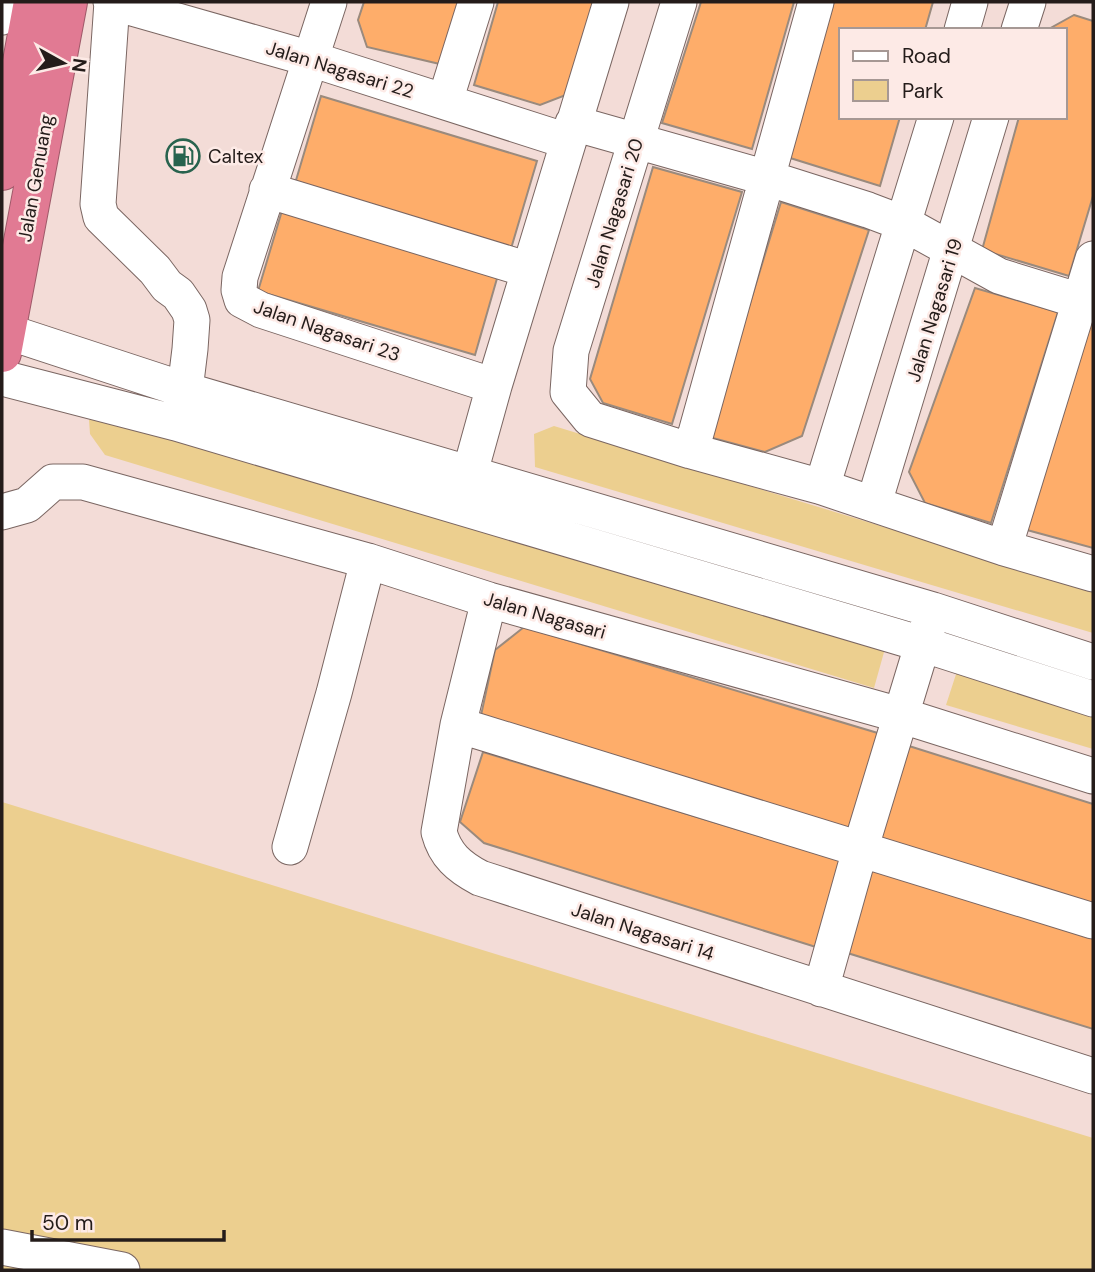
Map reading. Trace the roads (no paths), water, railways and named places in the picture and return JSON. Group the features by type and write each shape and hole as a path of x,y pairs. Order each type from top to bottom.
{"highway":[{"name":"Jalan Genuang","path":"2,171 33,2"},
{"name":"Jalan Genuang","path":"3,339 68,2"}],"street":[{"path":"2,17 5,2"},
{"path":"111,2 98,204 101,217 155,270 167,286 178,294 189,310 192,320 186,390 176,423"},
{"name":"Jalan Nagasari 22","path":"111,2 311,59 445,101 570,132 636,142 767,178 905,224 999,276 1087,303"},
{"name":"Jalan Nagasari 23","path":"329,2 240,277 239,290 242,300 261,310 494,386"},
{"path":"445,101 476,2"},
{"path":"461,508 528,270 611,2"},
{"name":"Jalan Nagasari 20","path":"679,2 571,351 568,392 590,419 691,450"},
{"path":"816,2 691,450 874,503 1004,548 1093,574"},
{"path":"962,28 970,2"},
{"path":"1020,28 1028,2"},
{"path":"822,487 935,119"},
{"name":"Jalan Nagasari 19","path":"874,503 990,119"},
{"path":"267,190 528,270"},
{"path":"1004,548 1087,303 1093,259"},
{"path":"3,339 186,390 933,610 1093,662"},
{"path":"2,378 176,423 922,644 1093,699"},
{"name":"Jalan Nagasari","path":"2,512 27,505 53,482 83,482 368,562 489,600 900,715 1093,776"},
{"path":"290,846 368,562"},
{"name":"Jalan Nagasari 14","path":"489,600 458,725 439,832 442,844 463,869 480,878 1093,1076"},
{"path":"821,989 933,610"},
{"path":"458,725 1093,921"},
{"path":"2,1247 122,1270"}],"place":[{"name":"Caltex","path":"183,156"}]}
